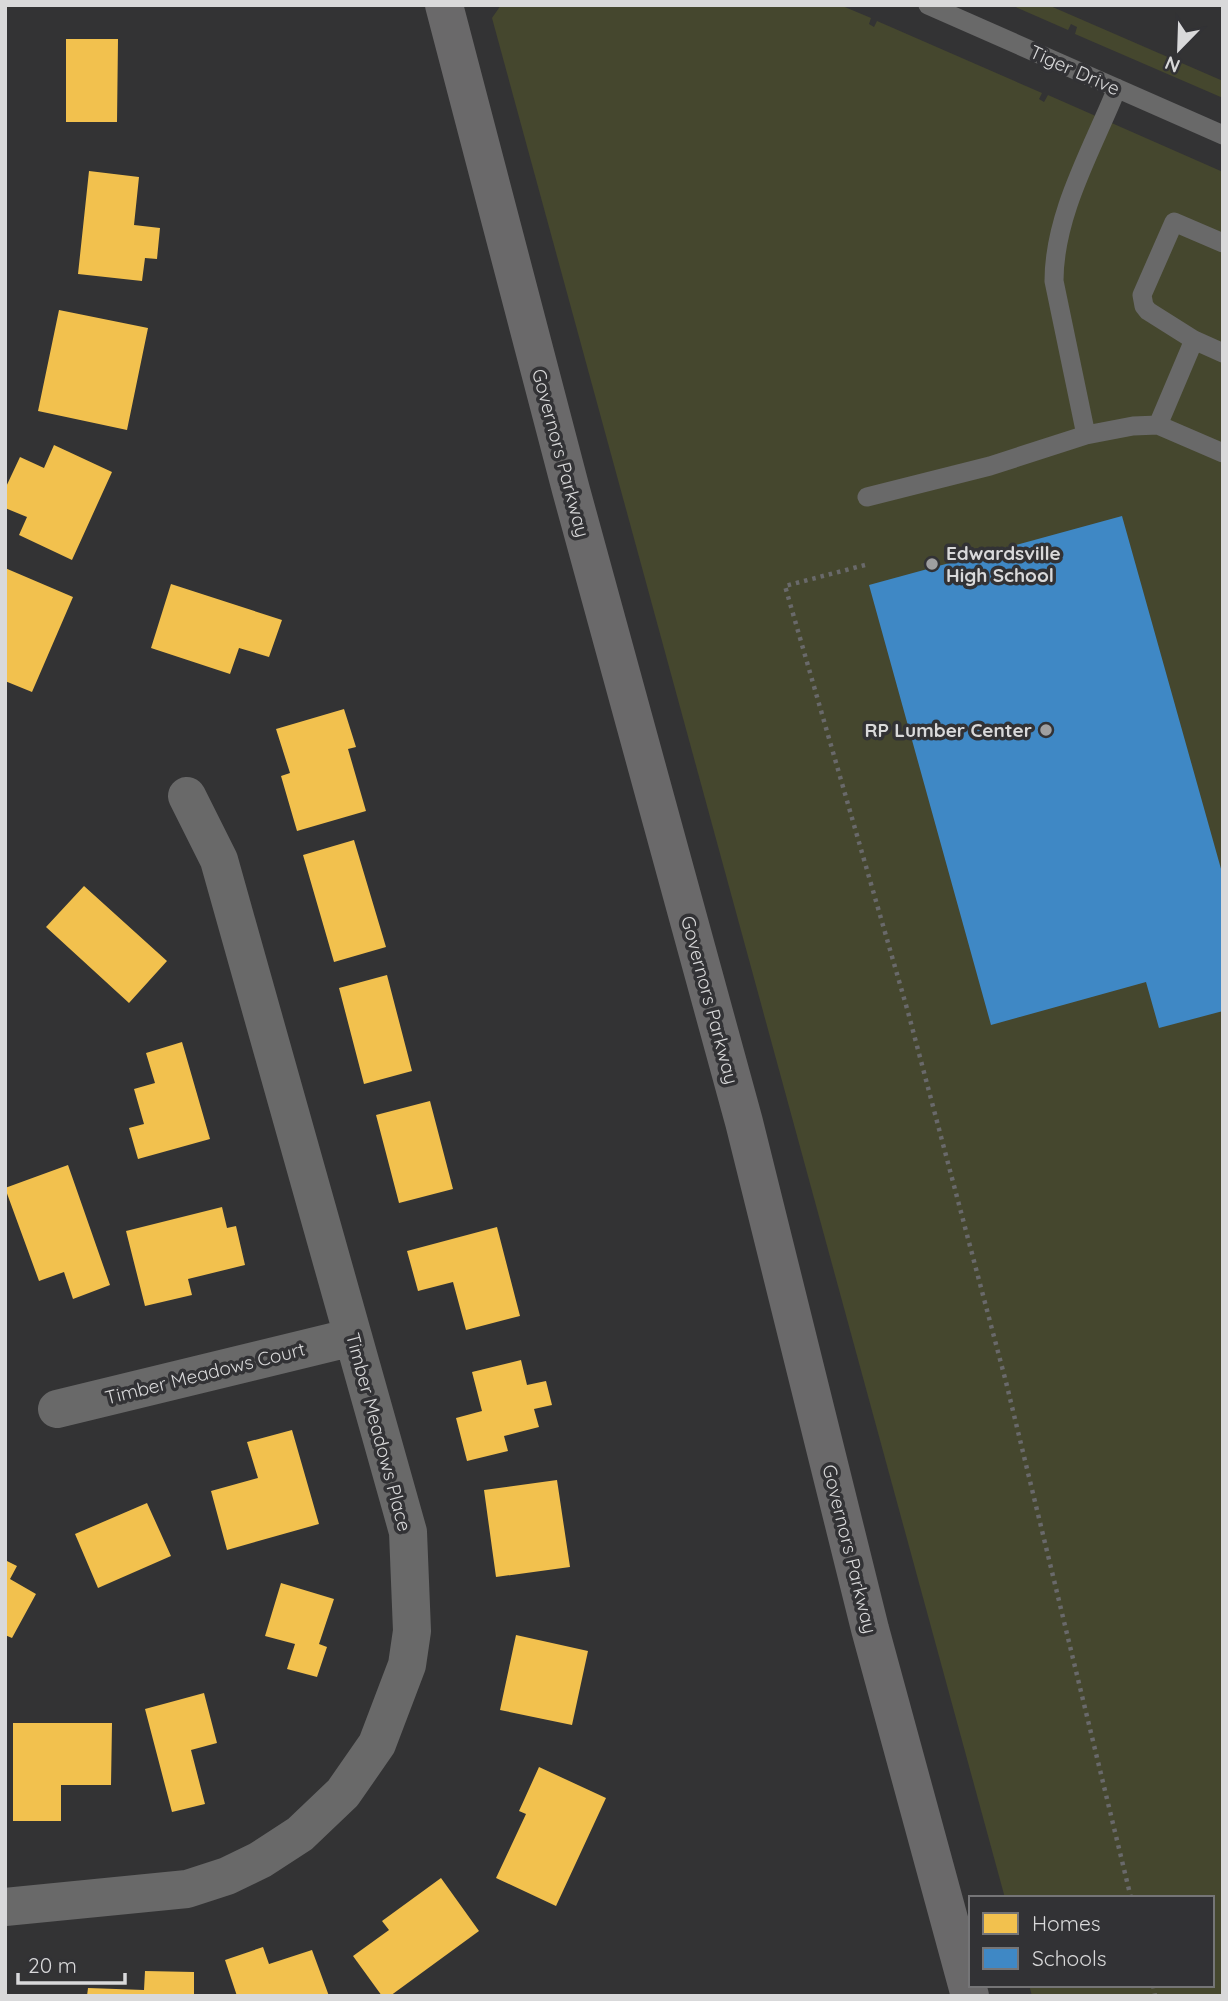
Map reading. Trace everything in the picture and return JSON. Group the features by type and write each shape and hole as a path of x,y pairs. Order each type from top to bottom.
{"main road":[{"name":"Governors Parkway","path":"444,5 571,490 744,1122 870,1629 970,1996"}],"street":[{"name":"Timber Meadows Place","path":"5,1907 187,1889 227,1876 260,1860 300,1834 343,1793 377,1744 407,1665 412,1631 408,1532 219,860 187,796"},
{"name":"Timber Meadows Court","path":"57,1409 353,1337"}],"lane":[{"name":"Tiger Drive","path":"928,5 1223,135"},
{"path":"1086,435 1054,281 1054,256 1068,204 1117,88"},
{"path":"1223,243 1174,222 1142,295 1148,311 1194,340 1223,353"},
{"path":"1158,425 1194,340"},
{"path":"867,497 990,466 1086,435 1133,426 1158,425 1223,453"}],"path":[{"path":"865,565 785,586 908,1012 1006,1382 1131,1896"}],"green space":[{"name":"Edwardsville High School","path":"501,5 840,5 871,18 869,24 874,27 877,21 1042,93 1039,99 1044,102 1048,95 1223,172 1223,1996 1032,1996 1030,1987 1214,1987 1214,1896 1004,1896 492,18"},
{"path":"1011,5 1048,5 1223,81 1223,98 1075,34 1077,27 1071,24 1068,30"}],"building: Homes":[{"path":"66,39 118,39 117,122 66,122"},
{"path":"89,171 139,177 134,225 160,228 157,259 145,258 142,281 78,274"},
{"path":"59,310 148,328 127,430 38,411"},
{"path":"54,445 112,472 72,560 19,535 27,517 5,508 5,489 20,457 44,468"},
{"path":"5,568 73,597 32,692 5,681"},
{"path":"171,584 282,620 269,657 239,648 230,674 151,648"},
{"path":"344,709 356,747 348,749 366,811 297,831 281,776 290,773 276,729"},
{"path":"354,840 386,947 334,962 303,855"},
{"path":"84,886 167,961 129,1003 46,927"},
{"path":"387,975 412,1071 364,1084 339,988"},
{"path":"182,1042 210,1139 138,1159 129,1128 144,1124 134,1089 155,1083 146,1053"},
{"path":"430,1101 453,1189 399,1203 376,1115"},
{"path":"68,1165 110,1285 73,1299 64,1272 39,1281 5,1188"},
{"path":"222,1207 227,1228 236,1226 245,1265 188,1279 192,1295 145,1306 126,1231"},
{"path":"497,1227 520,1316 466,1330 453,1282 418,1291 407,1251"},
{"path":"521,1360 527,1385 546,1381 552,1405 534,1409 539,1427 504,1436 508,1451 467,1461 456,1418 482,1411 472,1372"},
{"path":"292,1430 319,1524 227,1550 211,1491 258,1478 247,1442"},
{"path":"557,1480 570,1567 496,1577 484,1490"},
{"path":"147,1503 171,1556 98,1588 75,1534"},
{"path":"5,1560 17,1566 10,1579 36,1594 12,1638 5,1635"},
{"path":"281,1583 334,1599 319,1644 327,1647 317,1677 287,1669 295,1644 265,1636"},
{"path":"516,1635 588,1651 572,1725 500,1710"},
{"path":"204,1693 217,1743 191,1750 205,1804 172,1812 145,1709"},
{"path":"13,1723 112,1723 111,1785 61,1785 61,1821 13,1821"},
{"path":"539,1767 606,1798 556,1906 496,1878 526,1814 519,1811"},
{"path":"441,1878 479,1931 390,1996 382,1996 353,1956 389,1930 382,1921"},
{"path":"263,1947 269,1964 312,1950 329,1996 237,1996 225,1960"},
{"path":"145,1971 194,1972 194,1996 87,1996 88,1988 144,1990"}],"building: Schools":[{"name":"RP Lumber Center","path":"1122,516 1223,876 1223,1011 1159,1028 1146,982 991,1025 869,585"}],"place":[{"name":"Edwardsville High School","path":"932,564"},
{"name":"RP Lumber Center","path":"1046,730"}]}
